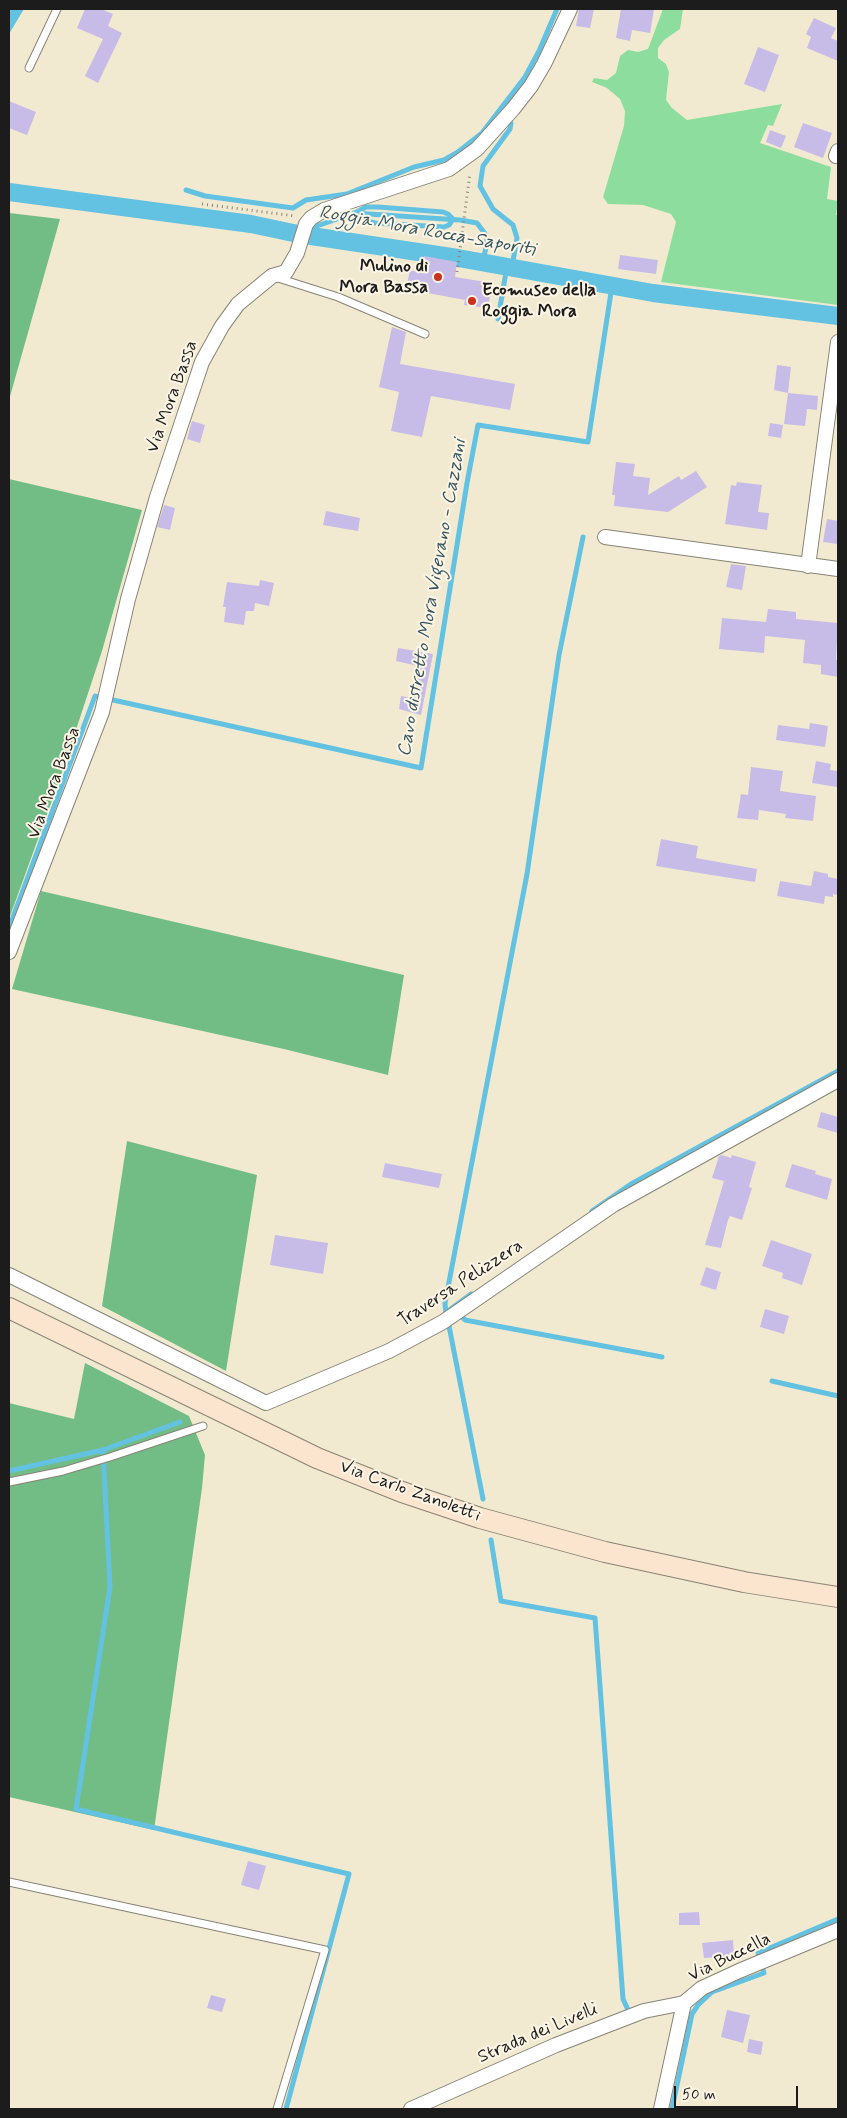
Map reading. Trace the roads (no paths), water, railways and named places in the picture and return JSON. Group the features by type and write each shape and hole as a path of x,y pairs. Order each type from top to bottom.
{"main road":[{"name":"Via Carlo Zanoletti","path":"9,1308 308,1454 402,1492 480,1518 606,1552 744,1582 838,1597"}],"street":[{"name":"Via Mora Bassa","path":"9,952 64,815 106,698 128,599 157,497 202,362 222,326 238,304 272,276 286,272 297,253 308,221 324,210 449,169 473,153 505,118 544,64 570,9"},
{"path":"808,566 838,342"},
{"path":"605,537 838,569"},
{"name":"Traversa Pelizzera","path":"9,1275 266,1403 389,1351 443,1322 613,1204 838,1080"},
{"name":"Via Buccella","path":"661,2109 684,2003 702,1988 838,1930"},
{"name":"Strada dei Livelli","path":"411,2109 556,2045 644,2011 684,2003"}],"lane":[{"path":"29,68 57,9"},
{"path":"272,276 338,297 425,334"},
{"path":"9,1482 110,1457 203,1426"},
{"path":"9,1882 326,1950 277,2109"}],"water":[{"path":"9,9 24,9 9,34"}],"waterway":[{"name":"Cavo distretto Mora Vigevano - Cazzani","path":"186,190 205,196 293,208 306,200 347,194 414,167 444,160 458,152 482,133 525,77 539,51 557,9"},
{"name":"Cavo distretto Mora Vigevano - Cazzani","path":"506,119 511,123 510,129 483,166 480,186 493,209 513,225 517,238 512,267"},
{"name":"Roggia Mora Rocca-Saporiti","path":"9,192 251,224 298,234 458,258 653,293 838,316"},
{"path":"348,216 375,223 444,227 449,225 453,219 443,212 378,207 366,207 355,213"},
{"path":"311,236 317,226 354,213 460,220 477,223 486,235 487,242 483,262"},
{"path":"498,319 507,266"},
{"name":"Cavo distretto Mora Vigevano - Cazzani","path":"9,928 95,696 421,768 478,425 588,442 612,286"},
{"path":"446,1316 445,1303 527,874 559,655 583,537"},
{"path":"592,1211 631,1184 838,1071"},
{"path":"448,1311 471,1294"},
{"path":"462,1317 465,1320 662,1357"},
{"path":"449,1326 483,1499"},
{"path":"772,1381 838,1396"},
{"path":"9,1471 103,1450 180,1422"},
{"path":"103,1450 110,1587 76,1809 349,1874 286,2109"},
{"path":"491,1540 501,1601 595,1618 623,1999 629,2012"},
{"path":"672,2109 692,2014 698,2005 712,1992 764,1973 758,1953 838,1919"}],"place":[{"name":"Mulino di Mora Bassa","path":"438,277"},
{"name":"Ecomuseo della Roggia Mora","path":"472,301"}]}
